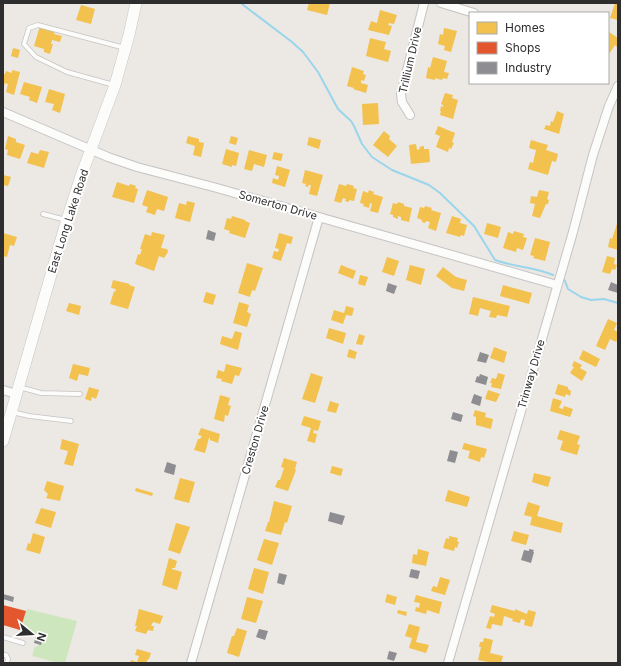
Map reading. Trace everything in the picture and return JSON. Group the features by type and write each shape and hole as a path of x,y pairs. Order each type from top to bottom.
{"main road":[{"name":"East Long Lake Road","path":"3,441 67,220 115,85 126,49 136,3"}],"street":[{"name":"Trillium Drive","path":"410,115 402,102 401,94 424,3"},
{"path":"441,3 471,12"},
{"name":"Trinway Drive","path":"448,663 557,285 592,155 609,106 618,86"},
{"name":"Somerton Drive","path":"3,112 137,167 557,285"},
{"name":"Creston Drive","path":"191,663 319,217"},
{"path":"3,390 17,391"}],"lane":[{"path":"115,85 67,72 36,57 24,44 29,28 38,25 126,49"},
{"path":"43,214 67,220"},
{"path":"17,391 80,394"},
{"path":"11,412 29,416 71,421"},
{"path":"3,637 23,643"},
{"path":"3,654 6,655 8,659 7,663"}],"green space":[{"path":"27,609 77,621 65,663 58,663 32,656 35,646 37,647 38,644 36,634 20,630"}],"building: Homes":[{"path":"309,3 330,3 327,15 307,10"},
{"path":"615,3 618,3 618,20 610,18"},
{"path":"81,5 95,9 91,24 76,20"},
{"path":"380,10 397,15 394,24 389,23 388,25 392,26 389,35 368,30 371,21 377,23"},
{"path":"40,26 55,31 54,34 62,36 60,42 52,40 51,44 53,44 50,54 44,52 44,49 34,46"},
{"path":"444,28 457,31 451,52 444,50 445,46 438,44 440,34 443,35"},
{"path":"609,32 618,38 617,47 615,45 609,54"},
{"path":"370,38 386,42 384,49 391,51 388,62 366,56"},
{"path":"13,48 20,50 18,58 11,56"},
{"path":"433,57 447,61 444,72 449,73 447,79 443,78 442,80 435,78 435,80 426,78 428,67 430,68"},
{"path":"352,67 364,71 363,74 366,75 364,81 361,80 361,83 368,85 366,93 347,86"},
{"path":"12,70 20,72 14,95 6,92 8,84 5,83 3,88 3,74 5,74 6,71 12,73"},
{"path":"24,82 42,87 37,103 29,100 30,97 20,94"},
{"path":"49,89 65,94 60,113 52,110 54,104 45,102"},
{"path":"445,93 453,95 452,98 458,100 453,119 440,115 441,106 443,107 441,104"},
{"path":"378,103 379,124 363,125 362,104"},
{"path":"557,111 564,114 559,134 544,129 546,125 550,126 551,121 553,122"},
{"path":"438,126 455,133 452,142 454,143 451,149 449,148 448,152 436,147 440,136 435,134"},
{"path":"384,131 390,136 389,139 397,146 388,157 373,145"},
{"path":"8,136 16,139 16,142 25,145 20,159 7,155 8,150 5,149"},
{"path":"188,136 199,139 199,142 204,143 201,157 193,155 195,146 186,143"},
{"path":"231,136 238,138 236,145 229,143"},
{"path":"309,137 321,140 319,149 307,145"},
{"path":"531,140 548,145 546,150 558,154 556,162 552,161 548,175 528,169 530,162 533,163 536,150 529,148"},
{"path":"416,144 417,150 420,149 419,147 424,146 424,149 429,149 430,162 411,164 409,145"},
{"path":"226,149 239,153 236,166 232,165 232,167 222,164"},
{"path":"40,150 49,152 44,168 27,163 31,152 38,154"},
{"path":"249,150 267,155 264,167 254,164 252,171 244,169"},
{"path":"274,152 283,154 281,161 272,159"},
{"path":"277,166 290,170 285,187 272,183 273,178 278,180 279,176 275,175"},
{"path":"305,170 323,175 317,196 309,194 311,185 308,187 305,186 306,184 302,183"},
{"path":"3,175 11,177 8,186 3,185"},
{"path":"117,182 129,186 130,184 136,186 135,188 138,189 134,203 112,197"},
{"path":"339,184 346,186 347,184 354,186 353,188 357,189 354,201 345,201 346,199 343,198 341,203 334,201"},
{"path":"147,190 168,197 164,211 157,209 155,215 146,212 148,207 142,205"},
{"path":"369,190 374,192 373,194 383,197 378,213 370,211 372,204 370,203 369,208 360,203 363,191 368,193"},
{"path":"539,190 549,192 547,199 549,200 548,204 546,204 540,218 532,216 535,204 530,203 531,196 537,197"},
{"path":"187,201 195,203 190,222 175,218 179,203 186,205"},
{"path":"398,202 404,204 404,206 412,208 409,222 401,220 401,217 398,216 398,219 393,217 393,215 390,214 393,203 397,204"},
{"path":"425,206 432,208 431,210 441,213 436,231 428,228 430,222 426,221 425,223 417,218 420,207 424,208"},
{"path":"232,216 250,223 245,238 229,233 230,231 224,229 227,218 231,219"},
{"path":"452,216 461,219 460,223 467,225 464,236 461,235 460,237 446,233"},
{"path":"618,221 618,250 608,247 610,238 612,239"},
{"path":"487,223 501,227 498,238 484,234"},
{"path":"514,231 524,234 523,237 527,238 523,250 517,248 516,252 503,248 508,232 513,234"},
{"path":"152,232 165,235 161,248 167,249 168,252 164,258 159,256 154,271 135,264 138,254 140,255 142,249 140,249 145,234 151,236"},
{"path":"3,233 17,237 14,246 10,245 7,257 3,256"},
{"path":"279,233 293,237 291,244 287,243 281,261 272,258 274,251 278,252 279,249 275,248"},
{"path":"535,238 550,242 545,261 533,258 534,256 530,255"},
{"path":"607,256 615,258 614,264 617,265 615,270 612,269 610,274 602,272"},
{"path":"387,257 399,261 394,276 382,272"},
{"path":"247,263 263,268 255,291 252,290 250,297 238,293"},
{"path":"341,265 356,271 353,279 338,273"},
{"path":"410,265 425,269 421,285 406,280"},
{"path":"443,267 456,277 467,280 464,291 452,288 436,276"},
{"path":"360,275 368,277 365,286 358,284"},
{"path":"113,280 130,284 129,285 135,287 128,309 110,304 116,289 111,288"},
{"path":"503,285 532,293 529,304 500,296"},
{"path":"206,292 216,295 213,305 203,302"},
{"path":"473,297 510,306 507,317 497,315 496,318 489,317 491,311 480,308 478,316 469,314"},
{"path":"239,302 249,305 247,312 251,314 247,327 233,323"},
{"path":"69,303 81,306 79,315 66,311"},
{"path":"346,306 354,308 352,316 346,315 343,324 331,320 334,310 344,313"},
{"path":"608,319 617,323 614,330 618,332 618,338 616,342 610,339 605,350 596,346"},
{"path":"329,328 346,333 343,344 326,338"},
{"path":"235,331 242,333 238,350 220,344 222,336 232,339"},
{"path":"359,334 365,336 362,345 356,344"},
{"path":"494,347 507,352 504,363 490,358"},
{"path":"349,349 357,352 355,359 347,357"},
{"path":"583,350 600,359 596,367 579,359"},
{"path":"574,361 582,365 580,368 587,372 582,381 570,373 574,367 572,366"},
{"path":"73,364 90,368 88,376 79,374 77,381 69,378"},
{"path":"226,364 242,368 239,376 235,375 232,384 216,378 218,370 224,372"},
{"path":"311,373 323,377 315,403 302,399"},
{"path":"498,373 505,375 501,389 491,387 492,383 490,383 492,378 496,379"},
{"path":"558,384 568,387 571,391 570,396 566,394 565,397 555,394"},
{"path":"89,387 99,390 96,399 92,397 91,401 85,399"},
{"path":"488,390 500,394 496,402 485,399"},
{"path":"220,395 230,398 228,405 231,406 228,416 225,415 224,422 214,419"},
{"path":"553,398 562,401 559,408 563,409 564,406 573,409 570,417 550,411"},
{"path":"330,401 339,404 336,413 327,411"},
{"path":"475,410 486,413 485,417 493,419 491,429 476,425 476,417 473,416"},
{"path":"304,416 321,421 318,431 314,430 313,433 317,434 315,443 307,441 311,428 301,425"},
{"path":"201,428 220,434 218,443 210,440 209,438 205,453 194,450 198,439 202,436 198,435"},
{"path":"560,430 580,436 577,444 580,445 577,455 560,450 563,441 557,439"},
{"path":"62,439 79,444 73,466 64,464 68,451 60,449"},
{"path":"464,443 487,449 484,458 481,457 480,462 468,458 470,451 462,449"},
{"path":"284,458 297,462 296,470 288,491 275,487 278,480 280,480 284,468 281,467"},
{"path":"332,466 343,469 341,476 330,473"},
{"path":"534,473 551,477 548,487 532,482"},
{"path":"180,478 195,482 189,503 174,499"},
{"path":"47,481 64,486 60,501 46,498 48,494 44,490"},
{"path":"136,488 153,493 152,496 135,491"},
{"path":"448,490 470,497 467,507 445,501"},
{"path":"274,501 292,506 287,523 285,522 281,535 265,531 269,522"},
{"path":"528,502 540,506 537,516 563,523 561,533 530,525 532,517 524,515"},
{"path":"41,508 56,512 51,528 35,523"},
{"path":"176,523 190,527 180,554 168,550"},
{"path":"514,531 529,535 526,545 511,541"},
{"path":"33,533 45,537 40,554 26,550 28,543 30,544"},
{"path":"449,536 458,538 457,541 459,542 454,551 443,548 446,538 449,539"},
{"path":"264,539 279,543 272,565 257,560"},
{"path":"418,549 429,552 426,566 412,563 413,554 417,555"},
{"path":"169,558 177,561 175,568 172,569 182,572 177,590 162,585"},
{"path":"254,568 269,572 263,594 248,589"},
{"path":"440,577 450,580 445,595 431,591 433,586 437,587"},
{"path":"387,594 397,597 395,605 385,602"},
{"path":"416,595 442,602 439,614 427,610 426,614 415,611 416,607 419,608 420,603 414,602"},
{"path":"247,597 263,601 256,623 241,619"},
{"path":"492,605 515,611 515,609 527,614 528,610 536,612 532,627 524,625 525,620 521,619 520,623 512,621 513,619 504,616 502,626 492,624 491,629 486,628 490,616 494,617 495,614 490,612"},
{"path":"139,609 163,616 160,624 153,622 151,626 154,626 153,631 148,630 146,634 135,631"},
{"path":"398,610 407,612 406,616 397,613"},
{"path":"409,624 420,627 416,642 429,645 426,653 409,648 412,638 405,636"},
{"path":"237,628 247,631 239,657 227,653 232,636 234,636"},
{"path":"484,638 493,640 490,653 503,656 501,663 478,660 481,647 479,647 480,642 483,642"},
{"path":"137,649 151,653 146,663 130,663 131,660 137,662 139,656 135,655"}],"building: Shops":[{"path":"3,605 26,611 20,630 3,625"}],"building: Industry":[{"path":"208,230 216,233 214,241 206,239"},
{"path":"611,282 618,285 618,293 608,290"},
{"path":"388,283 397,286 394,294 386,291"},
{"path":"480,352 489,355 486,363 477,361"},
{"path":"480,374 488,377 486,385 475,382 477,376 479,377"},
{"path":"474,394 482,397 480,406 471,403"},
{"path":"453,412 463,415 461,422 451,419"},
{"path":"450,450 458,452 455,463 447,461"},
{"path":"167,462 176,465 174,475 164,472"},
{"path":"330,512 345,516 342,525 328,521"},
{"path":"529,549 534,550 531,563 521,560 524,550 529,551"},
{"path":"411,569 420,571 418,579 409,577"},
{"path":"279,573 287,575 284,585 277,583"},
{"path":"3,594 14,597 13,602 3,599"},
{"path":"259,629 268,631 265,640 256,637"},
{"path":"36,635 43,637 41,645 34,643"},
{"path":"389,651 397,653 394,661 387,659"}],"waterway":[{"path":"242,4 303,52 318,72 338,109 351,121 362,144 372,157 392,170 429,185 440,193 474,226 495,260 539,270 553,275"},
{"path":"564,280 568,289 581,297 591,300 604,299 618,303"}]}
